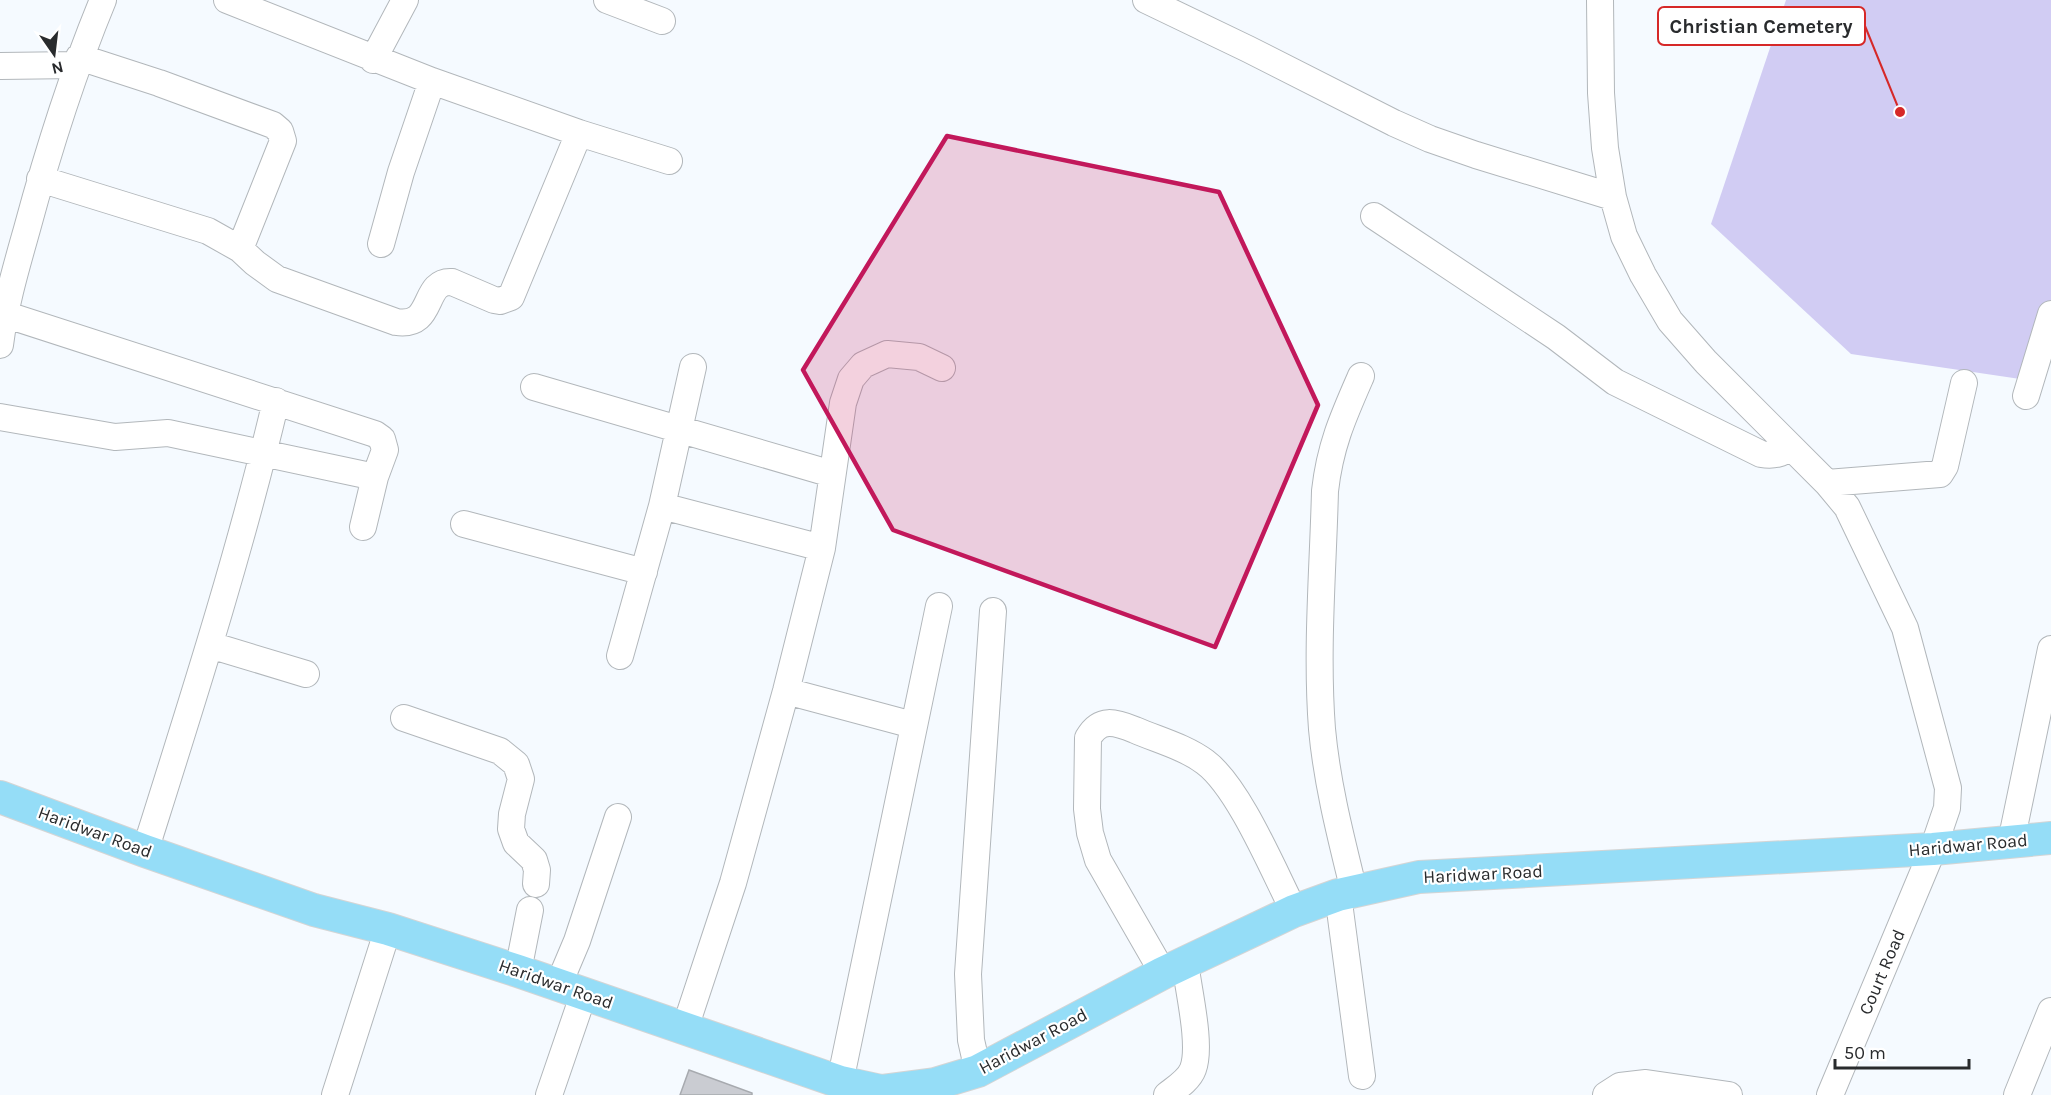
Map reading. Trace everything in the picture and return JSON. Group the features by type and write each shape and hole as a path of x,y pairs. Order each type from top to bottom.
{"main road":[{"name":"Haridwar Road","path":"0,797 314,910 388,929 518,971 840,1082 888,1093 935,1084 978,1071 1174,968 1294,911 1346,893 1419,877 1933,849 2051,838"}],"street":[{"path":"0,345 4,314 40,179 78,61 103,0"},
{"path":"227,0 374,60 579,133 669,161"},
{"path":"374,60 405,0"},
{"path":"607,0 662,21"},
{"path":"1146,0 1421,135 1476,155 1613,197"},
{"name":"Court Road","path":"1600,0 1601,93 1605,148 1613,197 1624,236 1643,275 1670,321 1706,362 1827,483 1846,507 1905,627 1948,788 1947,808 1933,849 1830,1095"},
{"path":"0,66 78,61 159,83 273,124 280,131 283,141 240,249"},
{"path":"381,244 401,172 432,81"},
{"path":"40,179 208,231 240,249 277,279 396,322 413,322 421,317 436,287 445,281 494,300 507,300 511,297 579,133"},
{"path":"1374,216 1549,332 1615,382 1761,454 1772,456 1791,447"},
{"path":"4,314 375,434 382,439 385,450 375,477 363,527"},
{"path":"2031,396 2051,314"},
{"path":"685,1028 733,883 786,691 822,548 843,403 851,379 863,365 887,354 919,357 942,368"},
{"path":"620,656 662,506 693,367"},
{"path":"1361,376 1339,427 1328,463 1320,672 1323,731 1346,893 1362,1076"},
{"path":"1827,483 1940,474 1945,466 1964,383"},
{"path":"534,387 832,474"},
{"path":"145,851 210,645 264,453 276,401"},
{"path":"0,417 115,437 132,437 154,432 168,433 375,477"},
{"path":"662,506 822,548"},
{"path":"464,524 644,572"},
{"path":"840,1082 939,606"},
{"path":"978,1071 971,1040 968,974 993,611"},
{"path":"210,645 306,674"},
{"path":"2012,842 2051,649"},
{"path":"786,691 913,725"},
{"path":"404,718 500,751 516,764 521,779 512,814 511,829 516,843 534,860 537,870 536,884"},
{"path":"1167,1095 1184,1082 1193,1070 1196,1054 1174,968 1098,860 1087,810 1088,738 1094,728 1117,723 1182,749 1206,762 1222,778 1241,808 1294,911"},
{"path":"549,1095 571,990 577,941 618,818"},
{"path":"518,971 530,910"},
{"path":"335,1095 388,929"},
{"path":"2018,1095 2051,1011"},
{"path":"1606,1095 1620,1086 1646,1083 1729,1095"}],"highlighted area":[{"path":"947,136 1219,192 1318,405 1215,647 893,530 803,370"}],"shaded area":[{"path":"1786,0 2051,0 2051,302 2027,380 1851,354 1711,224"}],"building":[{"path":"689,1070 752,1093 752,1095 680,1095"}],"place":[{"name":"Christian Cemetery","path":"1900,112"}]}
